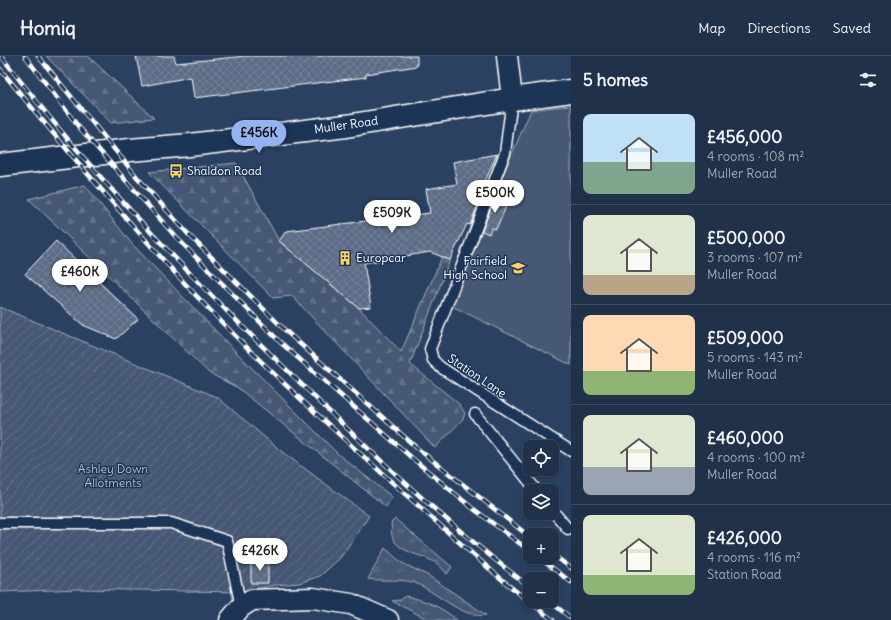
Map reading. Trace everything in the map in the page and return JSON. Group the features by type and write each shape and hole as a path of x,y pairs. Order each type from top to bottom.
{"main road":[{"name":"Muller Road","path":"0,164 190,145 338,127 571,91"}],"street":[{"path":"507,56 512,99"},
{"path":"235,613 252,600 313,598 351,604 388,620"}],"lane":[{"name":"Station Lane","path":"512,99 505,153 430,349 433,360 440,368 571,451"},
{"path":"475,414 531,484"},
{"path":"559,518 568,529"},
{"path":"0,523 172,523 227,541 235,613"}],"green space":[{"path":"46,56 88,56 154,118 111,123"},
{"name":"Fairfield High School","path":"571,105 571,365 452,306 479,230 531,110"},
{"path":"236,163 279,241 359,308 401,352 442,257 450,260 410,364 459,404 465,413 463,419 435,448 292,296 273,298 149,172"},
{"path":"85,185 132,244 238,354 339,455 392,497 386,507 238,388 209,373 29,199"},
{"name":"Ashley Down Allotments","path":"0,307 217,397 281,451 369,516 340,558 320,576 299,583 276,585 241,592 80,589 0,592"},
{"path":"395,519 452,567 447,574 433,561 400,547 395,542 392,536 391,523"},
{"path":"385,548 402,563 429,576 486,615 478,616 470,614 452,605 420,585 408,581 368,579"},
{"path":"405,596 433,605 445,611 457,620 429,620 392,601 401,600"}],"building":[{"path":"136,56 174,56 176,63 246,56 417,56 417,66 366,74 366,77 194,98 191,77 142,86"},
{"path":"497,154 483,186 485,187 470,225 467,224 450,260 430,252 364,263 371,307 359,308 279,241 286,231 430,213 426,189 457,184 453,162"},
{"path":"497,193 507,198 503,205 506,207 496,229 492,228 489,234 482,231"},
{"path":"56,241 138,319 116,339 83,325 25,274"},
{"path":"251,560 268,560 268,583 251,583"}],"railway":[{"path":"1,56 68,139 138,219 212,296 346,428 467,537 523,582"},
{"path":"25,56 78,126 176,237 280,342 412,458 471,507 523,546"},
{"path":"38,56 137,177 189,235 288,333 418,449 523,532"},
{"path":"0,69 132,224 177,275 231,332 316,414 404,493 495,574 553,620"},
{"path":"559,559 571,568"},
{"path":"547,564 571,582"},
{"path":"558,608 571,618"}],"place":[{"name":"Shaldon Road","path":"176,171"},
{"name":"Europcar","path":"345,258"},
{"name":"Fairfield High School","path":"518,268"}]}
